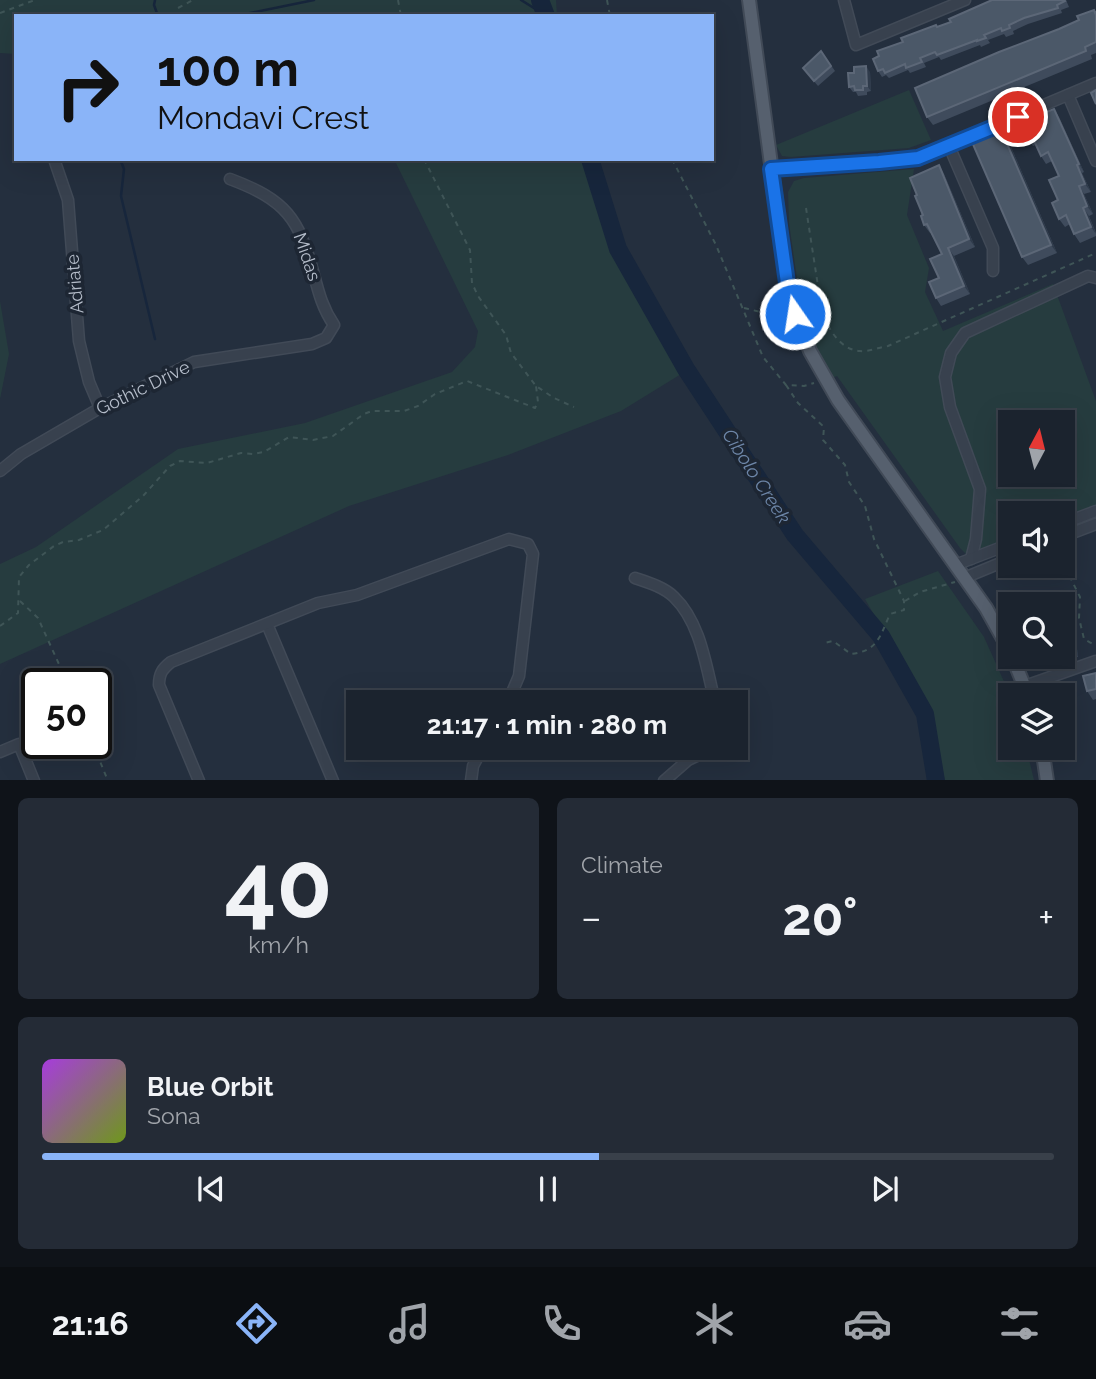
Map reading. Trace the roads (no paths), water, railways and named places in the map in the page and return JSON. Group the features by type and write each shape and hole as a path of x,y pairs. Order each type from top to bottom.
{"main road":[{"path":"749,0 788,290 795,314 825,379 893,480 986,608 998,630"},
{"path":"1044,760 1046,780"}],"street":[{"path":"844,0 856,45 965,0"},
{"path":"771,169 918,158 1096,83"},
{"path":"1068,95 1096,161"},
{"path":"949,146 993,248 993,271"},
{"name":"Adriate","path":"55,161 68,200 79,341 89,382 100,408"},
{"name":"Midas","path":"230,179 259,190 278,202 290,215 306,242 323,309 334,325"},
{"path":"971,559 976,539 980,489 950,407 945,377 951,353 965,333 1088,276 1096,278"},
{"name":"Gothic Drive","path":"0,471 20,454 100,408 194,362 312,344 326,338 334,325"},
{"path":"1075,519 1096,511"},
{"path":"1075,532 1096,524"},
{"path":"199,780 159,685 163,667 318,603 357,594 516,539 532,541 533,554 519,676 513,690"},
{"path":"955,565 998,549"},
{"path":"964,578 998,564"},
{"path":"635,578 672,595 690,618 704,656 712,690"},
{"path":"267,624 333,780"},
{"path":"1044,683 1096,661"},
{"path":"0,752 19,744 34,780"},
{"path":"471,780 476,760"},
{"path":"664,780 688,760"}],"waterway":[{"path":"155,0 157,14"},
{"path":"246,14 314,0"},
{"path":"521,0 543,14"},
{"name":"Cibolo Creek","path":"540,0 545,14"},
{"path":"121,161 124,169 121,196 155,339"},
{"name":"Cibolo Creek","path":"591,161 618,249 686,369 795,535 881,636 925,714 936,780"}]}
